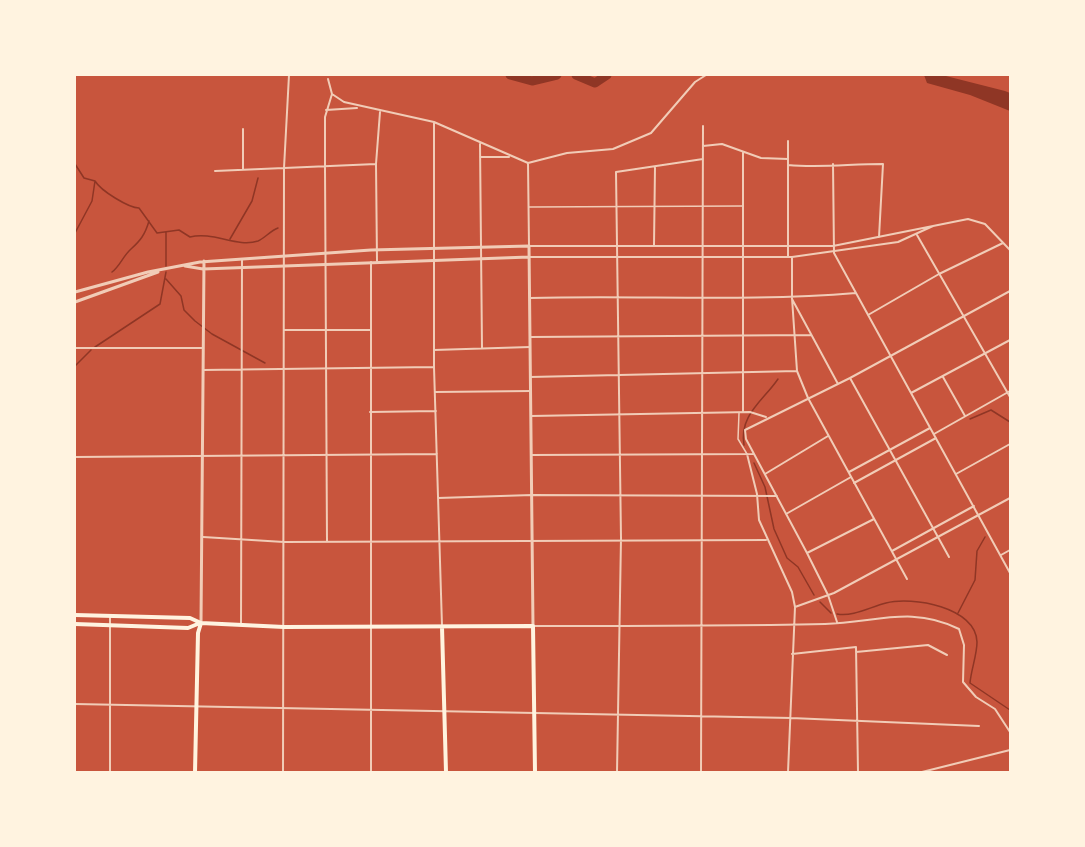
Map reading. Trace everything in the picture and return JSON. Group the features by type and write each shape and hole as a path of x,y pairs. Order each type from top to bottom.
{"main road":[{"path":"75,615 190,618 201,623 284,627 533,626 535,772"},
{"path":"75,624 188,628 201,623"},
{"path":"195,772 198,633 201,623"},
{"path":"442,627 446,772"}],"street":[{"path":"283,772 285,168 289,75"},
{"path":"332,94 362,108 434,123 528,163 567,153 613,149 651,133 695,82 706,75"},
{"path":"327,542 325,168 326,110 332,94 328,79"},
{"path":"326,110 362,108"},
{"path":"377,261 376,164 380,112"},
{"path":"434,123 434,367 442,627"},
{"path":"701,772 703,126"},
{"path":"243,129 243,170"},
{"path":"788,141 788,245 797,372 828,436 907,579"},
{"path":"480,144 482,348"},
{"path":"703,146 722,144 761,158 788,159"},
{"path":"741,412 743,152"},
{"path":"480,157 512,157"},
{"path":"618,772 621,538 616,172 703,159"},
{"path":"528,163 533,626 794,624 904,616 930,617 958,629 964,645 963,682 976,697 995,709 1010,732"},
{"path":"215,171 376,164"},
{"path":"788,165 821,168 833,164 883,164 879,238"},
{"path":"833,164 834,253 1010,573"},
{"path":"654,245 655,166"},
{"path":"75,292 204,261 326,252 481,247 743,244 833,246 936,224 975,219 1010,250"},
{"path":"184,266 203,269 242,268 377,261 529,257 790,257 834,253 898,242 917,235 936,224"},
{"path":"917,235 984,353 1009,392 1010,398"},
{"path":"868,315 939,274 1003,243"},
{"path":"241,625 242,259"},
{"path":"201,623 204,261"},
{"path":"370,772 371,262"},
{"path":"75,302 163,270"},
{"path":"837,622 828,595 746,439 745,430 766,417 850,378 1010,291"},
{"path":"530,298 743,296 792,298 856,293"},
{"path":"792,298 838,384"},
{"path":"285,330 371,330"},
{"path":"530,337 811,335"},
{"path":"911,393 1010,340"},
{"path":"434,350 530,347"},
{"path":"75,348 203,348"},
{"path":"202,370 434,367"},
{"path":"530,377 797,372"},
{"path":"942,376 966,416"},
{"path":"850,378 932,530 949,557"},
{"path":"435,392 531,390"},
{"path":"933,434 1009,392"},
{"path":"370,412 436,411"},
{"path":"531,416 741,412 766,417"},
{"path":"849,472 930,428"},
{"path":"765,474 828,436"},
{"path":"854,483 936,438"},
{"path":"956,474 1010,444"},
{"path":"75,458 437,454"},
{"path":"747,454 757,494 759,520 766,540 792,592 795,607 788,772"},
{"path":"531,455 754,454"},
{"path":"786,514 851,477"},
{"path":"437,498 532,495 757,494 777,496"},
{"path":"795,607 828,595 1010,498"},
{"path":"892,551 974,506"},
{"path":"807,553 874,519"},
{"path":"203,537 284,542 621,538 766,540"},
{"path":"1001,555 1010,550"},
{"path":"110,616 110,772"},
{"path":"856,652 928,645 947,656"},
{"path":"792,654 855,647 858,772"},
{"path":"75,704 791,718 979,726"},
{"path":"922,772 1010,750"}],"lane":[{"path":"528,207 743,206"},
{"path":"741,412 738,439 747,454"}],"shaded area":[{"path":"924,75 942,75 1010,93 1010,111 970,95 927,83"}],"waterway":[{"path":"510,75 532,81 557,75"},
{"path":"576,75 595,83 607,75"},
{"path":"75,164 84,178 95,181 122,202 139,208 157,233 179,230 190,237 207,236 250,243 261,240 278,228"},
{"path":"230,239 252,201 258,178"},
{"path":"75,233 92,201 95,181"},
{"path":"112,272 142,237 149,221"},
{"path":"166,232 166,266"},
{"path":"95,347 160,304 166,272"},
{"path":"166,279 181,296 184,310 195,321 212,334 265,363"},
{"path":"75,366 91,350"},
{"path":"744,445 743,434 749,417 778,379"},
{"path":"970,419 991,410 1010,422"},
{"path":"754,463 765,487 774,529 787,558 798,567 814,595"},
{"path":"958,613 975,580 977,551 985,537"},
{"path":"837,614 855,613 897,601 926,603 955,612 974,630 977,642 970,683 1010,710"},
{"path":"820,602 831,613"}]}
